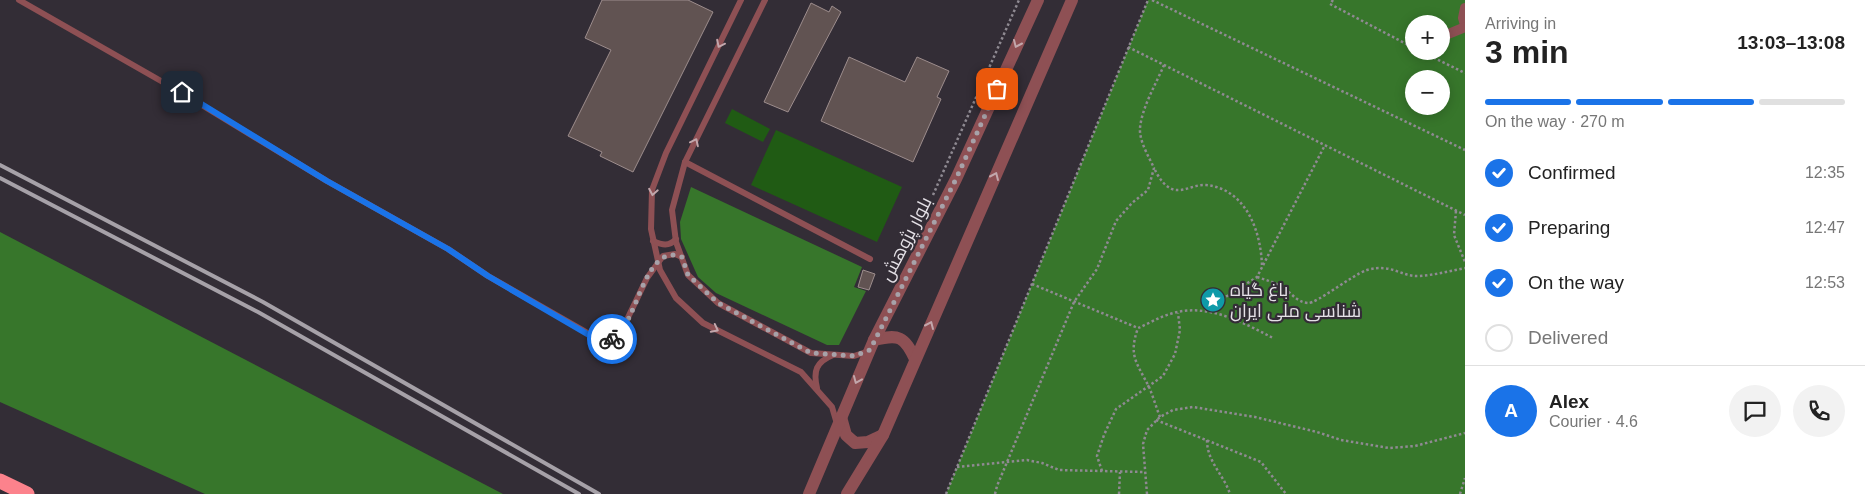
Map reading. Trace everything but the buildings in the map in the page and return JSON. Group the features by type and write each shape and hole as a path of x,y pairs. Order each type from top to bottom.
{"highway":[{"path":"0,481 27,494"}],"street":[{"name":"بلوار پژوهش","path":"809,494 872,345 956,179 1038,0"},
{"path":"847,494 883,435 1072,0"},
{"path":"1450,33 1465,26 1462,18 1465,8"},
{"path":"872,345 890,336 899,338 907,344 915,359"},
{"path":"839,422 846,435 855,443 868,442 883,435"}],"lane":[{"path":"19,0 182,92 327,181 448,249 488,276 600,340 611,339 621,332 646,278 658,262 668,254 682,257"},
{"path":"741,0 666,153 652,190 650,229 660,270 676,298 703,323 801,372 832,407 839,422"},
{"path":"765,0 685,162 672,210 676,239 688,275 718,303 811,353 854,356 872,345"},
{"path":"685,162 870,259"},
{"path":"653,241 664,244 672,243 676,239"},
{"path":"818,391 814,375 817,366 823,359 834,355"}],"path":[{"path":"930,200 1019,0"},
{"path":"946,494 1148,0"},
{"path":"1152,0 1465,150"},
{"path":"1333,0 1330,4 1353,18 1405,44"},
{"path":"1128,47 1465,216"},
{"path":"1438,60 1465,73"},
{"path":"1164,65 1147,104 1140,129 1146,151 1154,168 1166,186 1176,190 1204,184 1217,187 1243,206 1254,222 1259,236 1262,268"},
{"path":"1204,310 1257,277 1325,146"},
{"path":"996,494 996,486 1008,462 1074,302 1098,269 1116,221 1132,203 1148,190 1154,168"},
{"path":"1456,211 1454,235 1465,262"},
{"path":"1257,277 1271,281 1296,299 1308,303 1318,301 1350,277 1368,270 1384,267 1417,276 1465,268"},
{"path":"1032,284 1138,328"},
{"path":"1160,417 1149,388 1135,363 1132,344 1138,328 1170,313 1204,310 1246,324 1273,338"},
{"path":"1102,471 1097,456 1116,409 1128,399 1149,388 1163,376 1175,354 1180,330 1178,312"},
{"path":"1147,494 1144,472 1144,444 1148,430 1156,420 1173,410 1202,409 1296,426 1341,440 1389,448 1415,446 1465,433"},
{"path":"1156,420 1261,462 1286,494"},
{"path":"1207,440 1207,448 1217,472 1230,494"},
{"path":"957,467 1027,460 1042,463 1059,470 1144,472"},
{"path":"1119,494 1120,472"},
{"path":"1460,494 1465,478"}],"green space":[{"name":"باغ گیاه‌ شناسی ملی ایران","path":"1148,0 1465,0 1465,494 946,494"},
{"path":"732,109 770,129 763,142 725,123"},
{"path":"776,130 902,187 877,242 751,185"},
{"path":"691,187 862,267 854,287 866,291 839,345 827,345 716,293 698,277 681,239 680,222"},
{"path":"0,232 503,494 205,494 0,402"}],"railway":[{"path":"0,165 263,302 599,494"},
{"path":"0,178 258,312 579,494"}],"way so far":[{"path":"612,339 621,332 646,278 663,256 675,254 682,257 688,275 718,303 811,353 854,356 870,350 956,179 997,89"}],"place":[{"name":"باغ گیاه‌ شناسی ملی ایران","path":"1213,300"}],"route":[{"path":"182,92 218,116 327,181 448,249 488,276 594,338 606,341 612,339"}]}
